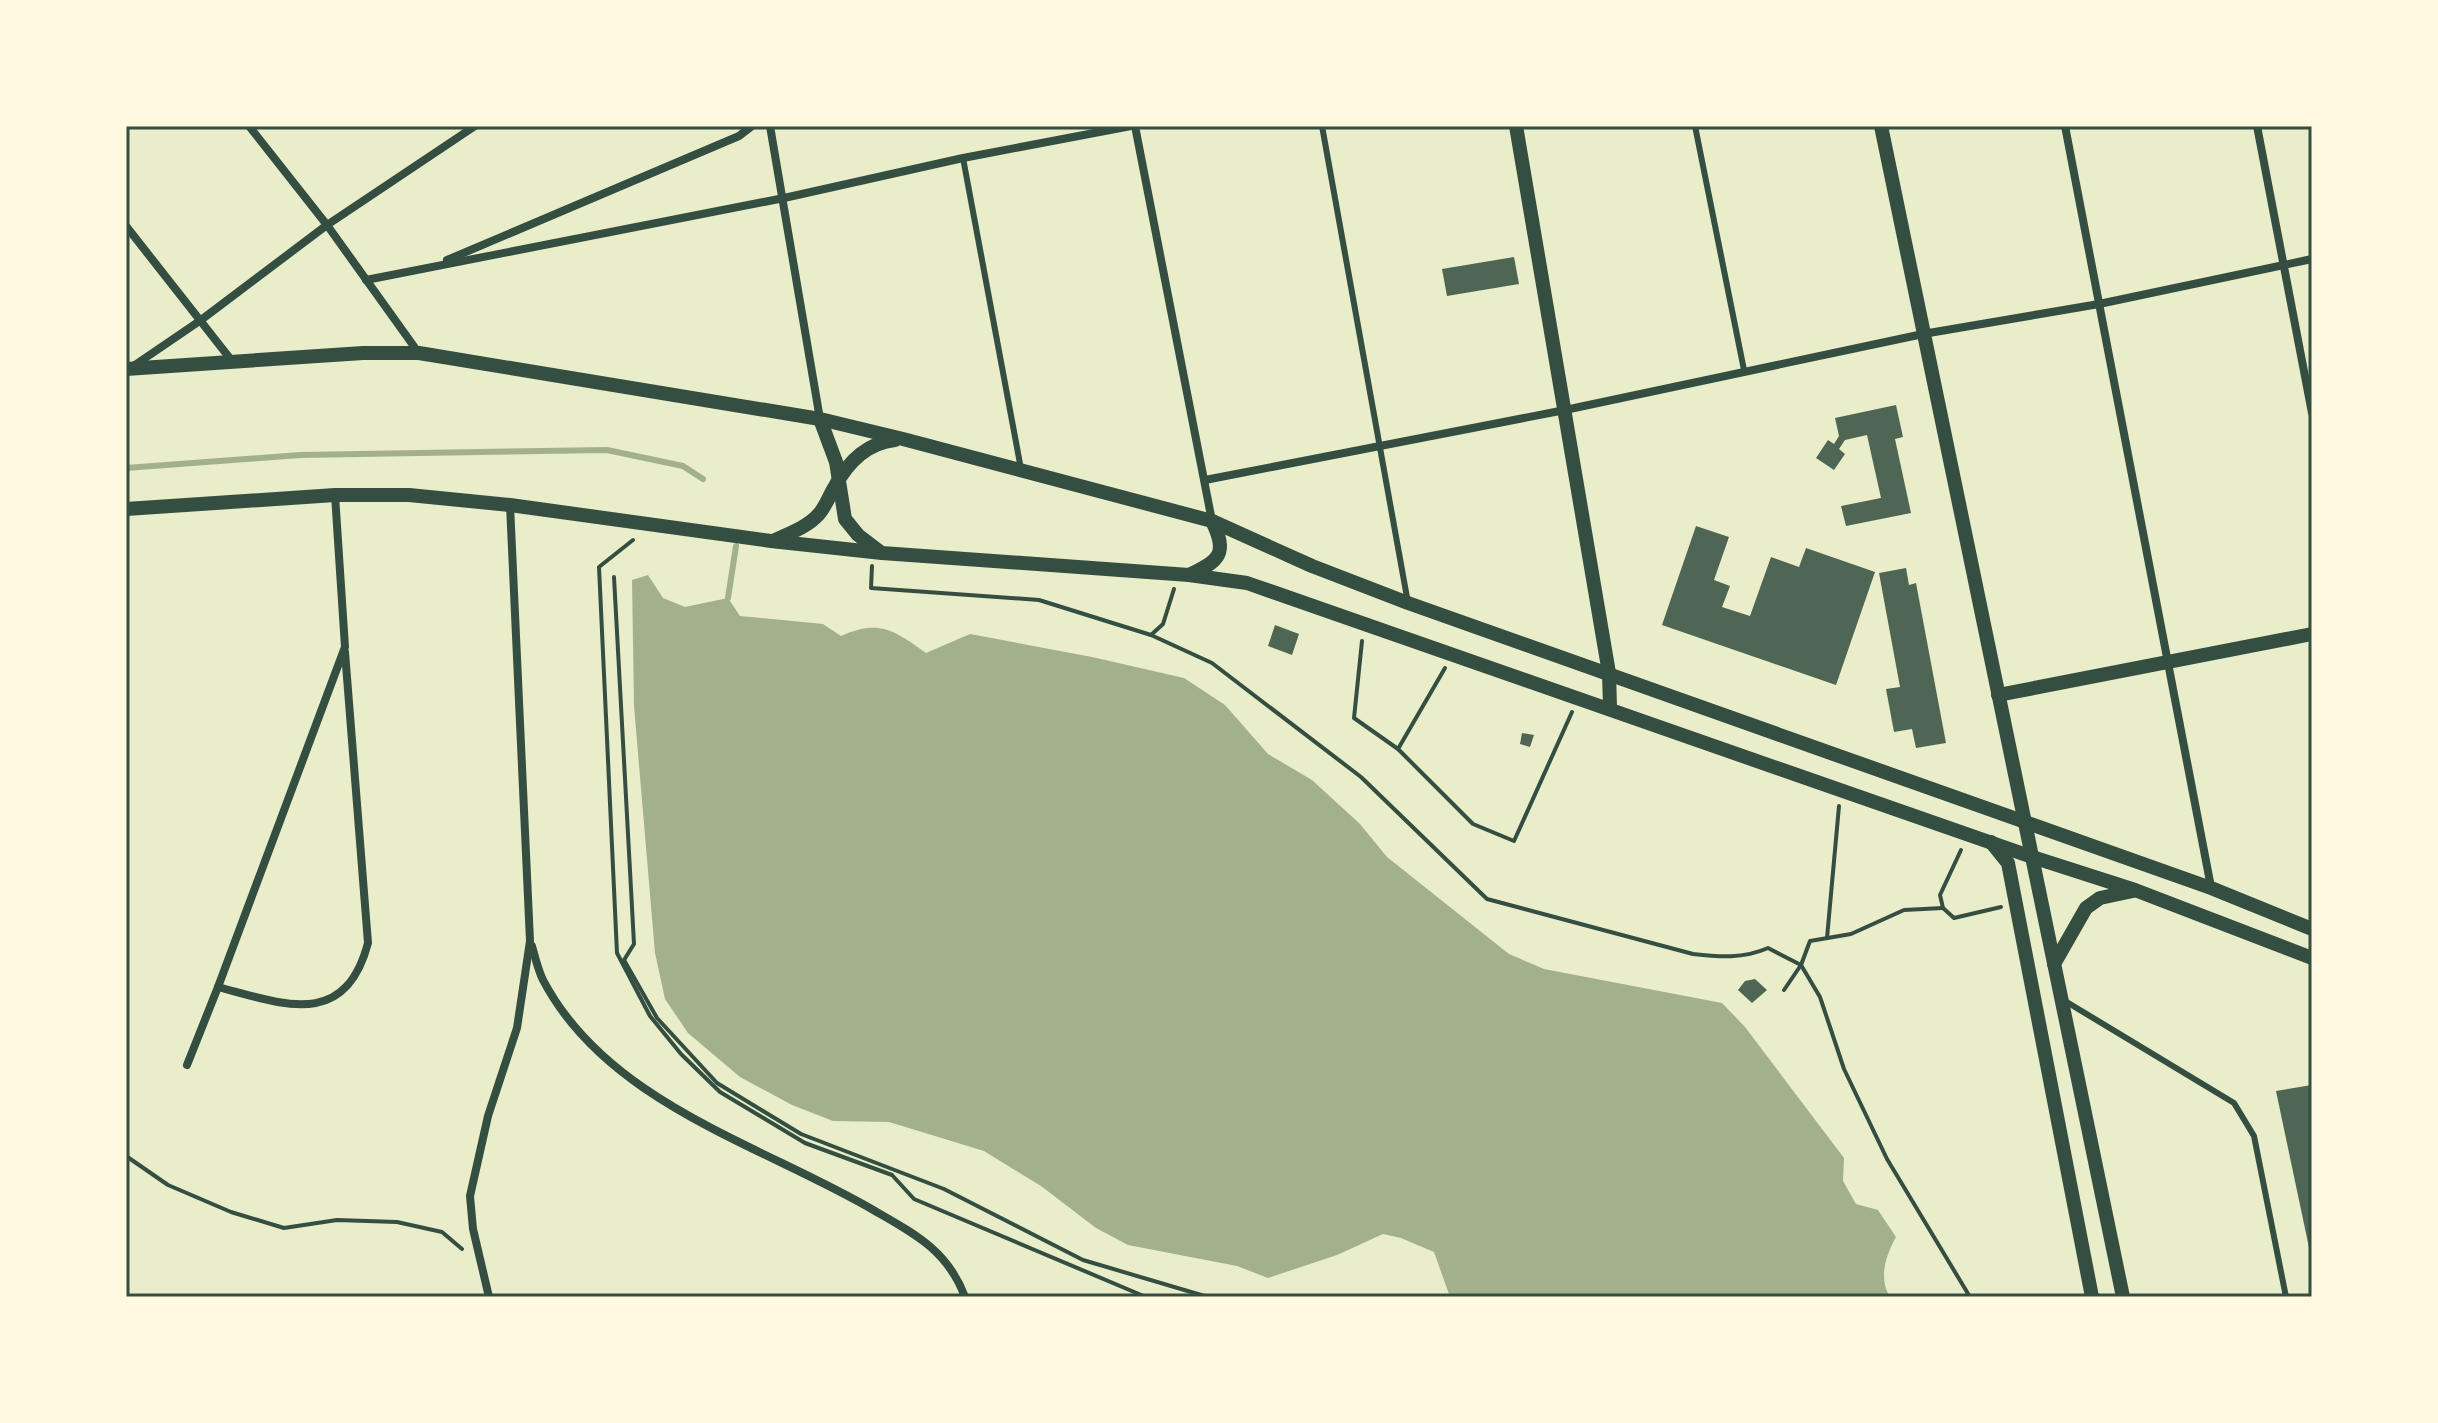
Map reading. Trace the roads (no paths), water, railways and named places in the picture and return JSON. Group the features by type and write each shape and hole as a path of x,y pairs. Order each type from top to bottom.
{"street":[{"path":"249,126 327,225 419,353"},
{"path":"128,369 201,320 327,225 463,129 475,126"},
{"path":"431,267 739,136 752,126"},
{"path":"770,126 820,419 840,478 840,500 845,519 884,559"},
{"path":"366,280 1133,126 1212,521 1221,538 1220,555 1211,565 1189,575"},
{"path":"1516,126 1609,673 1610,707"},
{"path":"1881,126 2123,1297"},
{"path":"2065,126 2211,888"},
{"path":"2257,126 2312,413"},
{"path":"126,226 232,361"},
{"path":"1205,480 1565,410 1923,334 2099,304 2312,259"},
{"path":"128,369 419,353 820,419 1021,469 1212,521 1312,566 1408,603 2211,888 2312,929"},
{"path":"771,541 800,529 819,514 840,478 860,454 879,441 903,439"},
{"path":"218,987 301,1006 327,1001 350,984 363,962 368,943 335,495"},
{"path":"126,509 335,495 409,495 510,505 884,559 1189,575 1247,583 1610,707 2032,857 2135,890 2312,958"},
{"path":"489,1297 473,1229 470,1196 488,1116 517,1028 530,941 510,505"},
{"path":"1998,695 2312,634"},
{"path":"187,1065 345,647"},
{"path":"1991,842 2008,863 2092,1297"},
{"path":"2054,964 2086,908 2100,898 2135,890"},
{"path":"530,941 543,979 567,1015 593,1045 630,1077 669,1106 850,1197 916,1235 940,1255 959,1281 965,1297"}],"lane":[{"path":"1322,126 1408,603"},
{"path":"1695,126 1744,370"},
{"path":"963,158 1021,469"},
{"path":"2061,999 2234,1103 2254,1136 2286,1297"}],"waterway":[{"path":"126,468 300,455 607,450 683,466 703,479"},
{"path":"728,598 736,546"}]}
